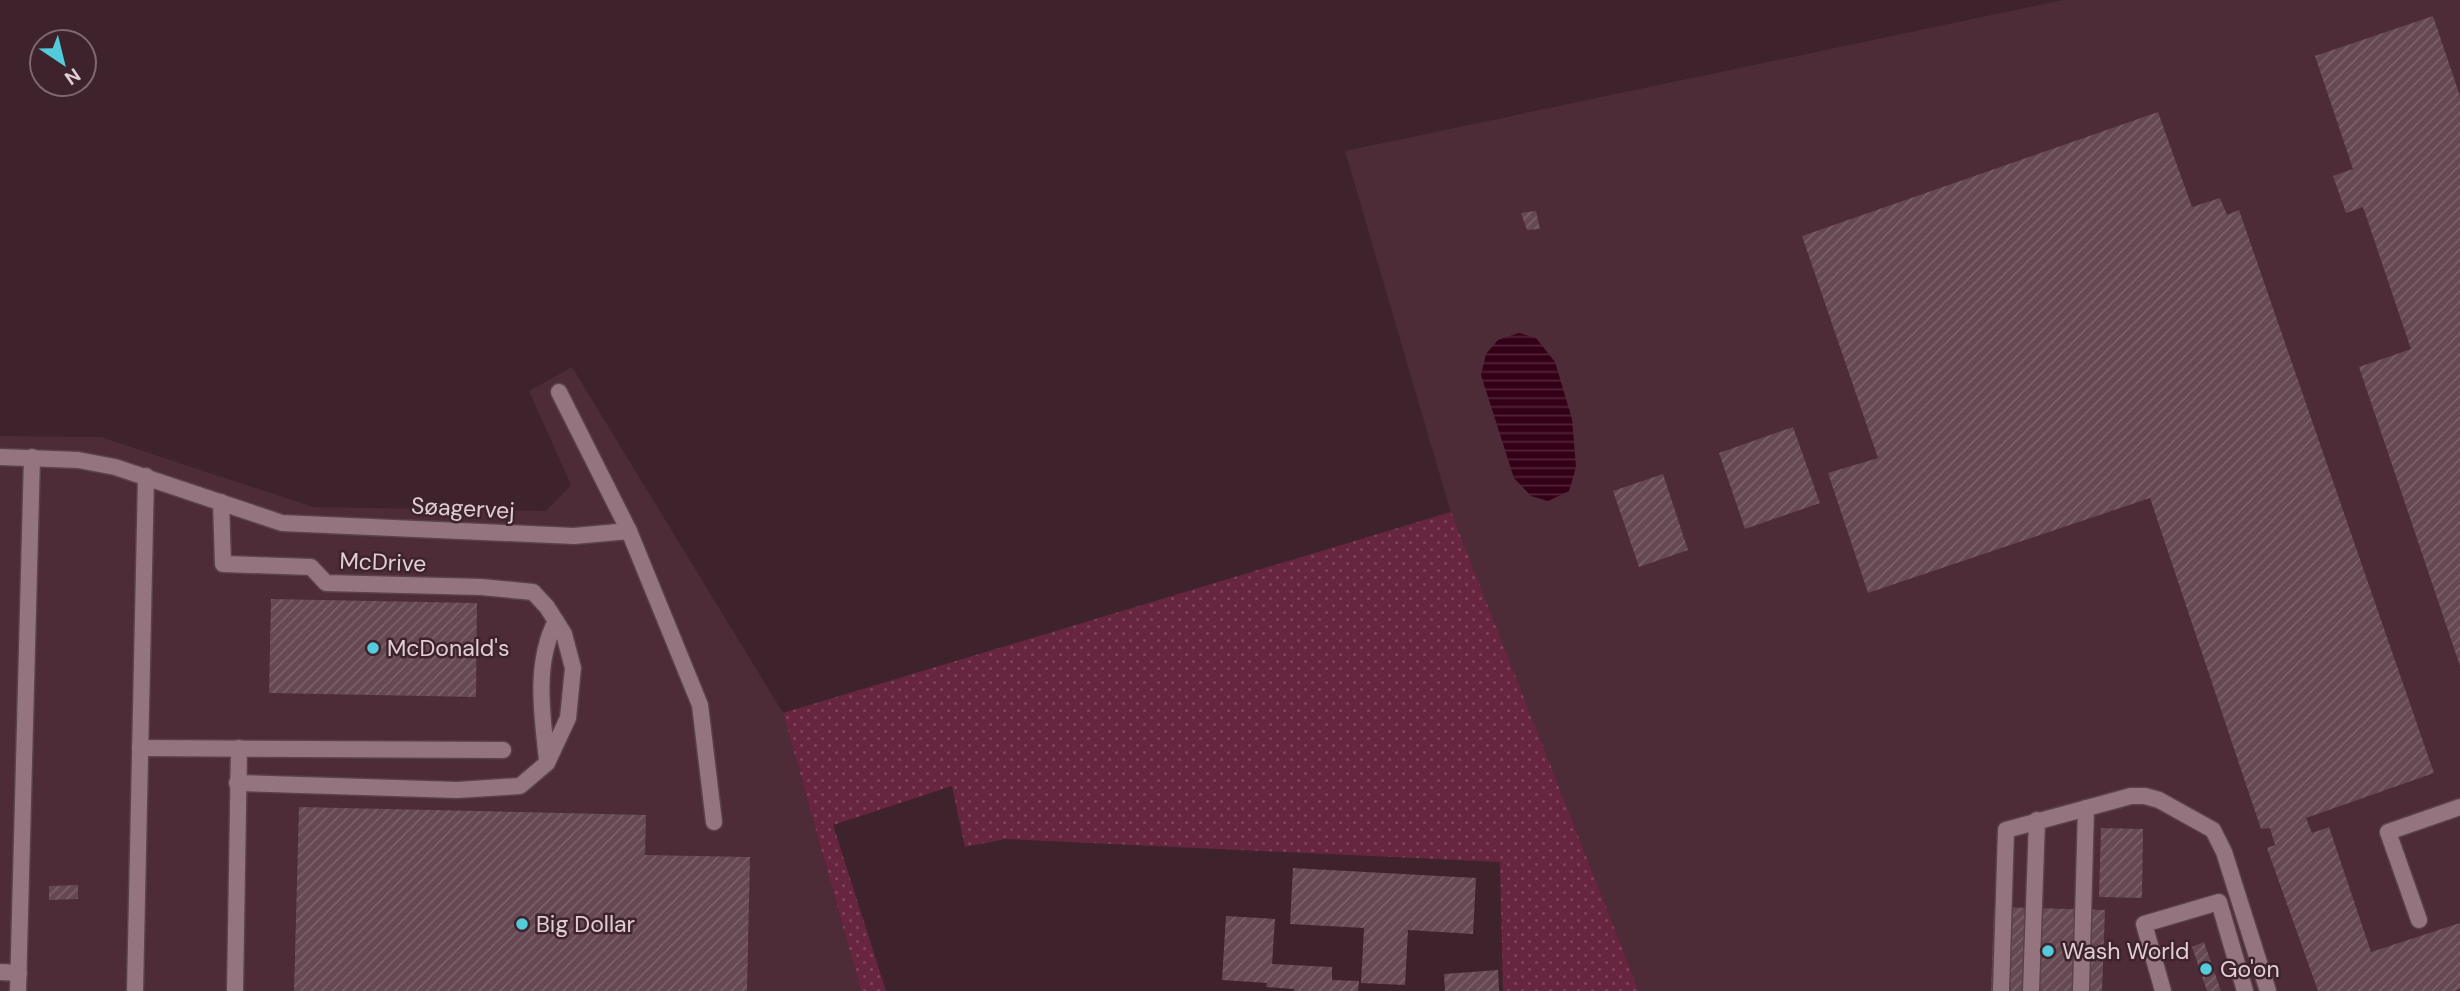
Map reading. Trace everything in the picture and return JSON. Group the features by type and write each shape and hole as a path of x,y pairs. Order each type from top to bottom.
{"lane":[{"path":"559,392 629,531 700,705 713,822"},
{"name":"Søagervej","path":"0,457 78,460 115,467 282,523 574,536 629,531"},
{"path":"18,991 32,457"},
{"path":"135,991 146,476"},
{"name":"McDrive","path":"221,502 223,564 311,567 326,583 481,587 533,592 547,607 564,634 573,668 568,718 547,762 520,786 457,790 237,783"},
{"path":"547,762 541,708 543,659 547,638 556,621"},
{"path":"140,748 503,750"},
{"path":"234,991 239,748"},
{"path":"2001,991 2006,830 2131,796 2145,796 2159,800 2213,830 2224,852 2268,991"},
{"path":"2419,920 2388,832 2460,807"},
{"path":"2081,991 2086,808"},
{"path":"2032,991 2037,820"},
{"path":"2162,991 2144,924 2218,902 2245,991"},
{"path":"0,972 19,973"}],"shaded area":[{"path":"2063,0 2460,0 2460,991 1639,991 1451,513 1345,151"},
{"path":"1519,333 1536,338 1555,362 1572,419 1576,467 1569,491 1548,501 1531,496 1514,478 1481,375 1486,354 1498,340"},
{"path":"572,367 783,713 861,991 0,991 0,436 101,437 313,507 546,511 571,485 529,391"},
{"path":"1451,512 1639,991 1503,991 1500,862 1005,839 965,847 952,786 833,825 886,991 861,991 783,713"}],"building":[{"path":"2433,16 2460,96 2460,666 2359,367 2411,349 2363,207 2346,213 2333,176 2353,169 2315,56"},
{"path":"2158,112 2192,207 2220,198 2227,215 2239,210 2434,773 2306,818 2312,833 2329,827 2371,952 2460,923 2460,989 2318,991 2267,848 2275,845 2270,828 2261,829 2150,498 1868,593 1828,473 1878,458 1802,236"},
{"path":"1536,211 1540,229 1527,230 1521,213"},
{"path":"1793,427 1820,503 1745,529 1719,453"},
{"path":"1663,474 1688,550 1639,567 1613,491"},
{"name":"McDonald's","path":"271,599 477,603 476,697 269,693"},
{"name":"Big Dollar","path":"299,807 646,815 645,855 750,857 747,991 294,991"},
{"name":"Wash World","path":"2101,828 2143,829 2142,898 2099,897"},
{"path":"1293,868 1476,878 1473,934 1408,930 1405,985 1361,983 1364,928 1290,924"},
{"path":"78,885 78,899 49,900 49,886"},
{"name":"Wash World","path":"1994,907 2105,910 2102,991 1991,991"},
{"path":"1226,916 1275,919 1272,964 1332,967 1332,980 1359,981 1358,991 1294,991 1266,987 1267,983 1222,980"},
{"name":"Go'on","path":"2204,942 2221,991 2207,991 2192,947"},
{"path":"1498,970 1499,991 1445,991 1444,974"}],"place":[{"name":"McDonald's","path":"373,648"},
{"name":"Big Dollar","path":"522,924"},
{"name":"Wash World","path":"2048,951"},
{"name":"Go'on","path":"2206,969"}]}
